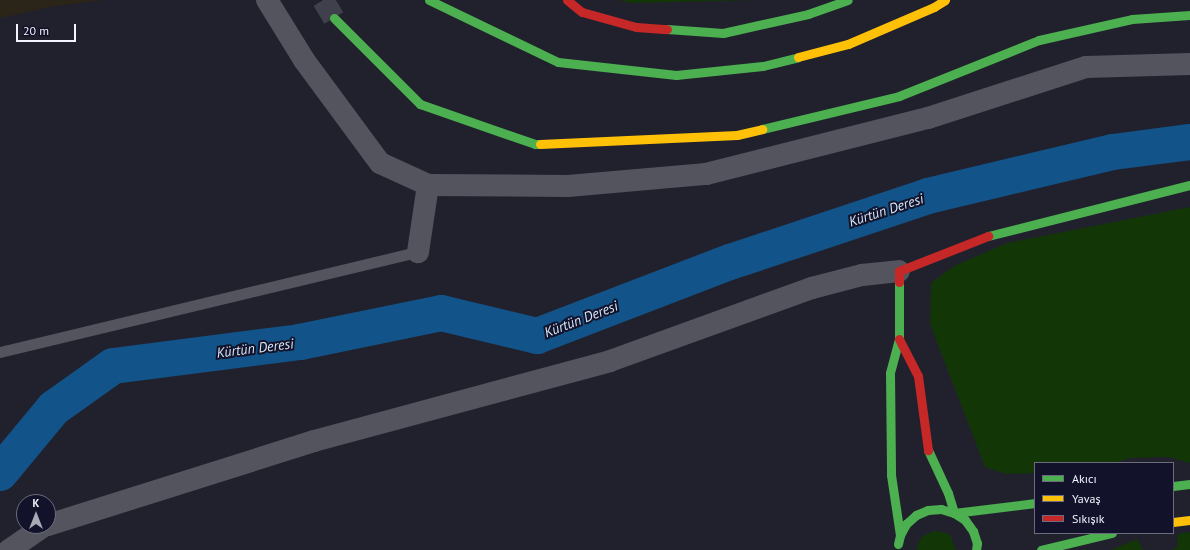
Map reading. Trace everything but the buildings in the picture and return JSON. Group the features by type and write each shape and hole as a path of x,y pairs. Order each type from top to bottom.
{"main road":[{"path":"429,0 558,62 676,75 763,66 848,44 934,7 945,0"},
{"path":"567,0 582,12 636,27 723,33 808,14 848,0"},
{"path":"334,18 420,104 535,144 738,135 899,96 1039,40 1132,19 1190,15"},
{"path":"900,535 891,475 890,373 899,339 899,271 989,236 1190,185"},
{"path":"899,339 918,376 929,455 948,493 954,513"},
{"path":"1174,486 1190,484"},
{"path":"954,513 1034,503"},
{"path":"897,550 900,535 906,524 916,515 928,510 941,509 954,513 964,520 972,530 976,543 976,550"},
{"path":"1174,522 1190,520"},
{"path":"1041,550 1108,534"}],"street":[{"path":"267,0 304,60 380,163 428,185 568,186 706,174 928,118 1086,67 1190,64"},
{"path":"418,252 428,185"},
{"path":"56,523 314,442 610,361 812,288 862,274 899,271"},
{"path":"9,550 32,534"}],"lane":[{"path":"0,352 418,252"}],"shaded area":[{"path":"0,0 105,0 56,6 0,18"}],"green space":[{"path":"619,0 756,0 632,3"},
{"path":"1190,207 1190,463 1168,457 1129,458 1119,462 1034,462 1034,473 1006,474 985,467 930,324 931,283 954,266 1007,243"},
{"path":"934,531 947,533 951,537 956,550 917,550 919,541 923,536"},
{"path":"1190,532 1190,550 1171,550 1177,548 1178,534"},
{"path":"1137,539 1143,550 1111,550"}],"waterway":[{"name":"Kürtün Deresi","path":"0,473 54,408 113,366 300,342 441,313 537,336 730,262 928,196 1113,152 1190,142"}],"tunnel":[{"path":"323,0 334,18"}],"traffic: fast":[{"path":"429,0 558,62 676,75 763,66 798,57"},
{"path":"667,29 723,33 808,14 848,0"},
{"path":"762,129 899,96 1039,40 1132,19 1190,15"},
{"path":"334,18 420,104 535,144 540,144"},
{"path":"988,236 1190,185"},
{"path":"899,282 899,339 890,373 891,475 900,535"},
{"path":"928,450 948,493 954,513 1034,503"},
{"path":"1174,486 1190,484"},
{"path":"898,544 900,535 906,524 916,515 928,510 941,509 954,513 965,520 973,531 977,543 976,550"},
{"path":"1041,550 1108,534"}],"traffic: slow":[{"path":"798,57 848,44 934,7 945,0"},
{"path":"540,144 737,135 762,129"},
{"path":"1174,522 1190,520"}],"traffic: jam":[{"path":"567,0 582,12 636,27 667,29"},
{"path":"899,282 899,271 988,236"},
{"path":"899,339 918,376 928,450"}]}
